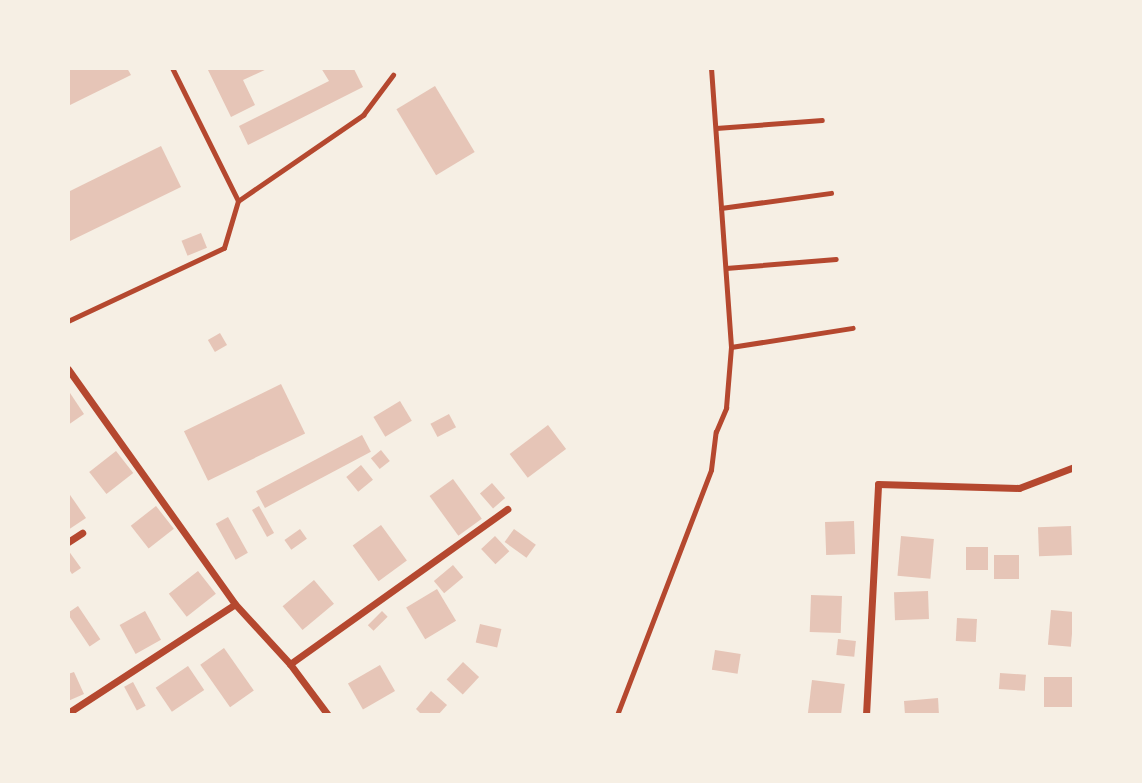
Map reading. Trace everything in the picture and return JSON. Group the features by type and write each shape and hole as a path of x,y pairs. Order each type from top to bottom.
{"street":[{"path":"68,369 235,604 290,664 328,715"},
{"path":"866,715 878,484 1019,488 1074,467"},
{"path":"290,664 507,509"},
{"path":"68,542 82,533"},
{"path":"68,713 235,604"}],"lane":[{"path":"172,68 238,201"},
{"path":"617,715 711,470 716,432 726,408 731,347 711,68"},
{"path":"68,321 224,248 238,201 363,115 393,75"},
{"path":"716,128 822,120"},
{"path":"721,208 831,193"},
{"path":"726,268 836,259"},
{"path":"731,347 853,328"}],"building":[{"path":"68,68 127,68 131,75 68,106"},
{"path":"207,68 269,68 243,80 255,105 231,117"},
{"path":"321,68 354,69 363,87 248,145 239,126 329,81"},
{"path":"435,86 475,152 436,175 396,109"},
{"path":"161,146 181,187 68,242 68,192"},
{"path":"201,233 207,248 188,256 182,241"},
{"path":"220,333 227,345 215,352 208,340"},
{"path":"281,384 305,433 208,481 184,431"},
{"path":"68,390 84,414 68,425"},
{"path":"400,401 412,421 385,437 373,417"},
{"path":"449,414 456,427 438,437 430,424"},
{"path":"548,425 566,449 528,478 510,454"},
{"path":"362,435 371,452 265,508 256,491"},
{"path":"381,450 390,461 380,469 371,458"},
{"path":"116,451 133,473 106,494 89,472"},
{"path":"361,465 373,480 358,492 346,477"},
{"path":"453,479 482,519 458,536 430,496"},
{"path":"492,483 505,498 493,509 480,493"},
{"path":"68,492 86,518 68,530"},
{"path":"156,506 174,529 149,549 131,526"},
{"path":"259,506 274,533 267,537 252,510"},
{"path":"228,517 248,553 236,560 216,524"},
{"path":"854,521 855,554 826,555 825,522"},
{"path":"381,525 407,561 379,581 353,546"},
{"path":"1071,526 1072,555 1039,556 1038,527"},
{"path":"300,529 307,539 291,550 284,540"},
{"path":"514,529 536,545 526,558 505,542"},
{"path":"495,536 509,551 495,564 481,549"},
{"path":"901,536 934,539 930,579 898,576"},
{"path":"966,547 988,547 988,570 966,570"},
{"path":"68,550 81,568 72,574 68,568"},
{"path":"994,555 1019,555 1019,579 994,579"},
{"path":"453,565 463,577 444,593 434,581"},
{"path":"198,571 216,594 187,617 169,594"},
{"path":"314,580 334,604 303,630 283,606"},
{"path":"437,589 456,621 425,639 406,608"},
{"path":"928,591 929,619 895,620 894,592"},
{"path":"811,595 842,596 841,633 810,632"},
{"path":"78,606 100,639 90,646 68,614"},
{"path":"1051,610 1074,612 1071,647 1048,645"},
{"path":"145,611 161,640 136,654 120,625"},
{"path":"382,611 388,617 374,631 368,625"},
{"path":"957,618 977,619 976,642 956,641"},
{"path":"480,624 501,629 497,647 476,643"},
{"path":"838,639 856,641 854,657 836,655"},
{"path":"224,648 254,691 230,707 200,665"},
{"path":"715,650 741,654 738,674 712,670"},
{"path":"463,662 479,677 463,695 447,680"},
{"path":"380,665 395,691 363,709 348,684"},
{"path":"188,666 204,690 172,712 156,688"},
{"path":"74,672 84,694 68,701 68,674"},
{"path":"1000,673 1026,675 1025,691 999,689"},
{"path":"1044,677 1074,677 1074,707 1044,707"},
{"path":"812,680 845,684 841,715 808,715"},
{"path":"133,682 146,706 137,711 124,687"},
{"path":"431,691 447,705 438,715 422,715 416,709"},
{"path":"938,698 939,715 905,715 904,701"}]}
